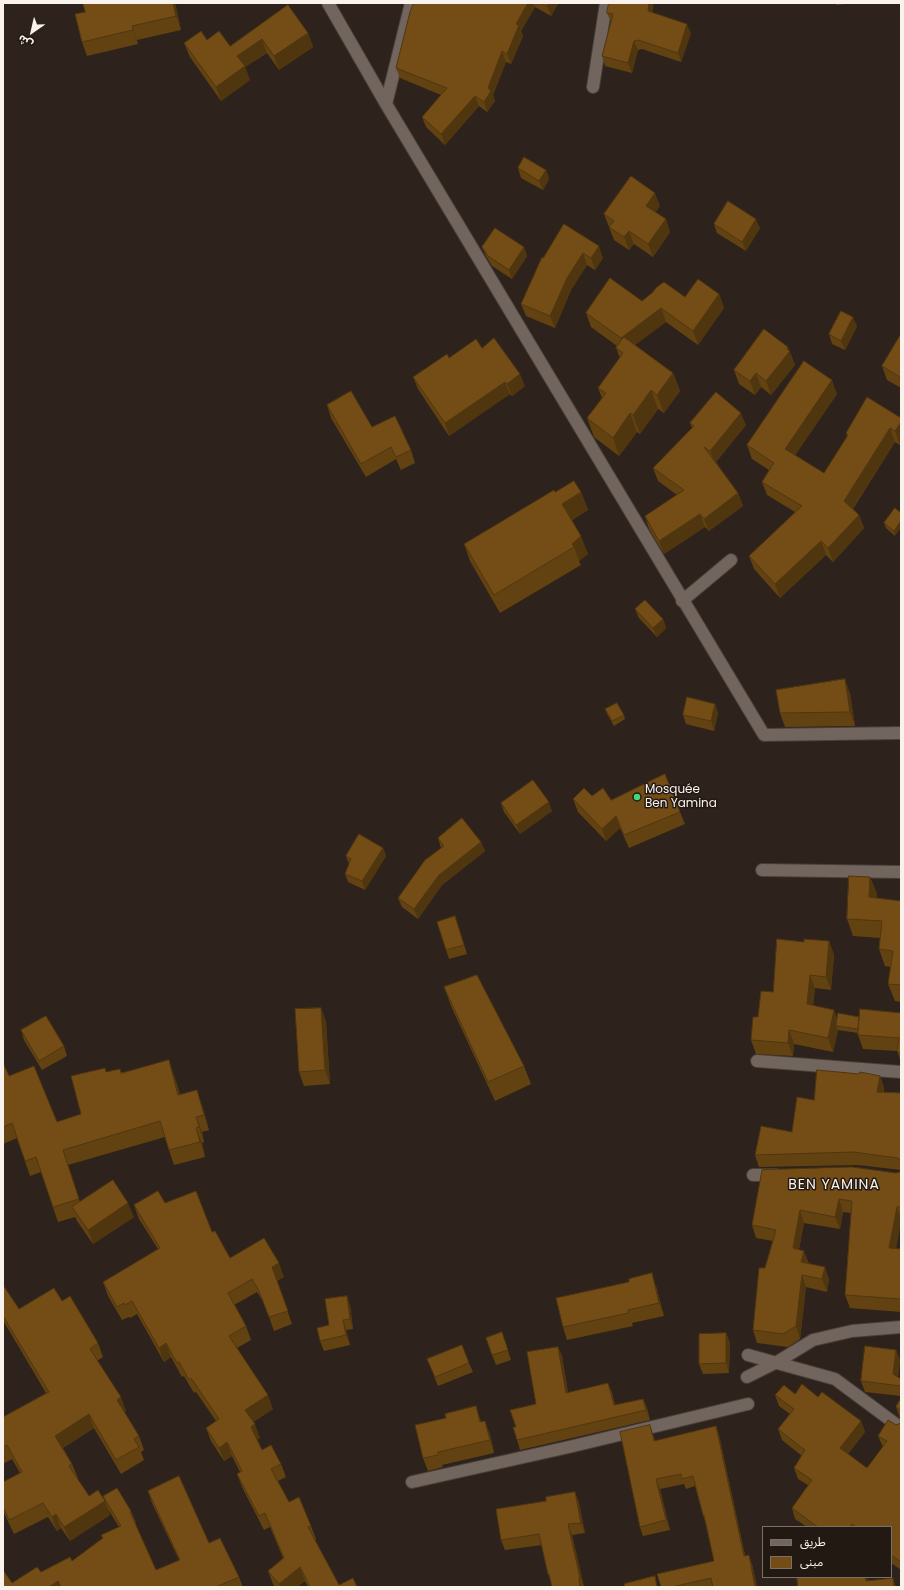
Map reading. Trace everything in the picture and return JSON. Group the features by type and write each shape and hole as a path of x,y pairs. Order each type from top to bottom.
{"street":[{"path":"328,3 386,104 682,601 764,735 901,733"},
{"path":"386,104 411,3"},
{"path":"593,87 606,3"},
{"path":"682,601 731,560"},
{"path":"762,870 901,872"},
{"path":"757,1061 901,1072"},
{"path":"753,1175 785,1174"},
{"path":"747,1377 777,1362 813,1340 852,1331 901,1327"},
{"path":"748,1355 836,1379 901,1428"},
{"path":"412,1482 569,1447 748,1404"}],"building":[{"path":"83,3 173,3 176,16 132,26 133,30 82,42 75,14 85,12"},
{"path":"414,3 528,3 516,24 519,25 507,54 502,51 488,88 491,91 484,102 475,96 441,134 422,117 447,88 396,68 410,12"},
{"path":"542,3 549,3 547,6"},
{"path":"609,3 649,3 648,11 687,24 678,53 638,40 634,41 628,63 602,56 613,14 607,13"},
{"path":"288,5 308,33 274,56 262,39 237,56 245,66 216,87 184,43 201,31 207,40 219,31 230,46"},
{"path":"524,157 546,170 539,181 518,168"},
{"path":"631,176 655,193 646,206 666,219 648,244 629,231 624,237 609,227 614,221 604,214"},
{"path":"728,201 756,219 742,242 714,224"},
{"path":"564,224 599,246 591,258 583,253 567,278 550,316 521,304 542,257 543,258"},
{"path":"495,228 524,247 509,270 488,256 482,247"},
{"path":"610,278 642,301 664,282 685,297 698,279 719,294 693,331 661,308 621,338 586,313"},
{"path":"841,311 853,317 841,341 829,334"},
{"path":"764,329 788,347 787,349 790,351 766,381 756,373 750,381 734,370"},
{"path":"901,334 901,375 900,377 882,366"},
{"path":"624,337 673,373 657,395 651,390 633,415 630,413 613,438 587,418 606,393 598,388 623,353 616,348"},
{"path":"494,338 520,374 507,384 505,382 445,423 413,377 447,354 449,358 476,339 482,348"},
{"path":"804,361 832,380 785,449 824,473 848,435 846,433 867,397 901,418 901,422 895,431 890,428 844,501 859,515 828,548 821,541 775,584 749,556 802,506 762,482 774,463 747,445"},
{"path":"351,391 372,427 395,416 411,450 396,457 391,447 361,464 327,405"},
{"path":"716,392 741,413 710,451 704,447 738,493 704,519 700,514 659,541 645,516 684,490 653,468 694,426 690,423"},
{"path":"574,481 581,492 562,504 581,536 572,544 574,547 494,595 464,544 554,490 555,492"},
{"path":"895,508 901,513 901,521 894,531 884,523"},
{"path":"645,600 663,619 653,628 635,609"},
{"path":"845,679 850,712 780,713 776,690"},
{"path":"687,697 715,704 711,721 683,715"},
{"path":"617,703 624,715 612,721 605,709"},
{"path":"665,774 680,812 624,835 616,816 602,829 573,799 584,788 592,796 603,788 611,800"},
{"path":"533,780 549,802 516,825 501,803"},
{"path":"462,818 481,842 439,875 414,909 398,898 425,860 444,846 438,838"},
{"path":"359,834 383,848 362,881 345,874 351,859 346,856"},
{"path":"849,876 870,877 869,897 901,901 901,985 888,984 893,951 879,949 882,921 847,919"},
{"path":"455,916 464,945 446,950 437,922"},
{"path":"777,939 804,942 804,939 829,941 826,977 810,975 807,1004 834,1010 828,1038 789,1030 788,1043 751,1040 753,1017 758,1017 761,991 773,992"},
{"path":"477,975 524,1066 488,1082 444,987"},
{"path":"321,1008 325,1070 299,1072 295,1009"},
{"path":"860,1009 901,1013 901,1054 897,1051 899,1038 858,1035"},
{"path":"838,1013 859,1017 858,1029 836,1026"},
{"path":"46,1016 64,1046 39,1061 21,1030"},
{"path":"169,1060 178,1095 197,1090 204,1115 196,1117 199,1127 196,1128 200,1142 169,1150 160,1121 63,1150 79,1199 53,1207 36,1157 25,1161 12,1123 3,1127 3,1063 9,1076 34,1066 57,1122 81,1114 71,1076 105,1068 106,1072 120,1069 121,1073"},
{"path":"817,1070 859,1074 860,1072 880,1076 877,1092 901,1093 901,1161 898,1158 853,1152 755,1155 761,1126 792,1132 797,1097 814,1100"},
{"path":"852,1167 896,1173 900,1172 901,1170 901,1207 897,1207 889,1248 901,1249 901,1299 845,1295 852,1201 839,1199 835,1217 800,1210 793,1248 804,1251 801,1262 825,1267 822,1279 802,1275 796,1326 783,1334 753,1330 759,1268 765,1268 776,1230 752,1225 762,1170"},
{"path":"113,1180 128,1203 88,1230 72,1207"},
{"path":"158,1191 165,1203 196,1191 212,1232 215,1231 230,1258 264,1238 279,1263 272,1267 288,1311 269,1317 259,1291 252,1279 228,1293 246,1326 229,1336 268,1395 245,1410 255,1424 251,1427 262,1450 271,1445 281,1464 271,1469 289,1502 299,1497 311,1526 308,1527 339,1585 353,1578 357,1587 310,1587 300,1567 279,1584 268,1571 284,1558 265,1513 259,1516 237,1474 242,1471 227,1442 219,1448 206,1428 219,1419 191,1378 189,1380 179,1362 177,1363 166,1343 159,1348 132,1301 117,1307 103,1282 160,1248 134,1205"},
{"path":"652,1273 659,1303 628,1310 628,1313 563,1327 556,1298 629,1282 629,1279"},
{"path":"3,1285 19,1309 54,1288 62,1301 70,1296 98,1343 90,1349 121,1397 117,1400 139,1436 134,1439 139,1447 116,1460 89,1414 55,1436 72,1464 69,1466 89,1496 98,1490 105,1501 64,1527 56,1514 52,1517 43,1503 9,1520 3,1507 3,1482 22,1472 7,1445 3,1447 3,1417 49,1392 3,1316"},
{"path":"347,1296 350,1319 343,1320 346,1335 320,1341 317,1328 329,1325 325,1299"},
{"path":"502,1332 508,1350 492,1355 486,1338"},
{"path":"726,1333 726,1363 699,1364 699,1334"},
{"path":"462,1345 469,1363 435,1377 427,1359"},
{"path":"865,1346 896,1350 893,1374 901,1379 901,1386 861,1381"},
{"path":"558,1347 566,1393 608,1383 614,1405 643,1399 646,1410 517,1440 513,1427 516,1427 510,1410 536,1404 527,1352"},
{"path":"802,1384 818,1397 822,1392 861,1421 840,1448 867,1468 887,1441 878,1436 888,1420 896,1425 901,1423 901,1562 892,1556 892,1526 855,1526 852,1524 851,1526 817,1526 792,1508 812,1480 794,1468 805,1450 778,1429 794,1409 775,1395 784,1385 795,1394"},
{"path":"901,1398 901,1411 896,1407"},
{"path":"476,1406 480,1422 485,1421 490,1440 438,1452 438,1455 423,1458 415,1425 446,1418 445,1414"},
{"path":"650,1425 654,1441 716,1426 744,1556 749,1555 755,1587 713,1587 711,1578 672,1587 661,1587 657,1574 714,1561 704,1515 693,1476 682,1479 681,1474 656,1479 666,1520 640,1527 620,1432"},
{"path":"179,1476 209,1543 220,1538 239,1577 216,1587 61,1587 58,1581 49,1587 3,1587 3,1570 12,1583 37,1567 41,1572 70,1557 72,1561 103,1538 101,1535 121,1526 103,1496 117,1488 131,1511 130,1512 156,1570 180,1560 148,1491"},
{"path":"575,1492 581,1523 568,1524 580,1578 580,1587 552,1587 539,1534 501,1540 496,1509 546,1501 546,1497"},
{"path":"655,1576 657,1587 625,1587 624,1584"},
{"path":"797,1578 865,1578 866,1581 893,1578 894,1587 798,1587"}],"place":[{"name":"Mosquée Ben Yamina","path":"637,797"}],"district":[{"name":"BEN YAMINA","path":"834,1185"}]}
